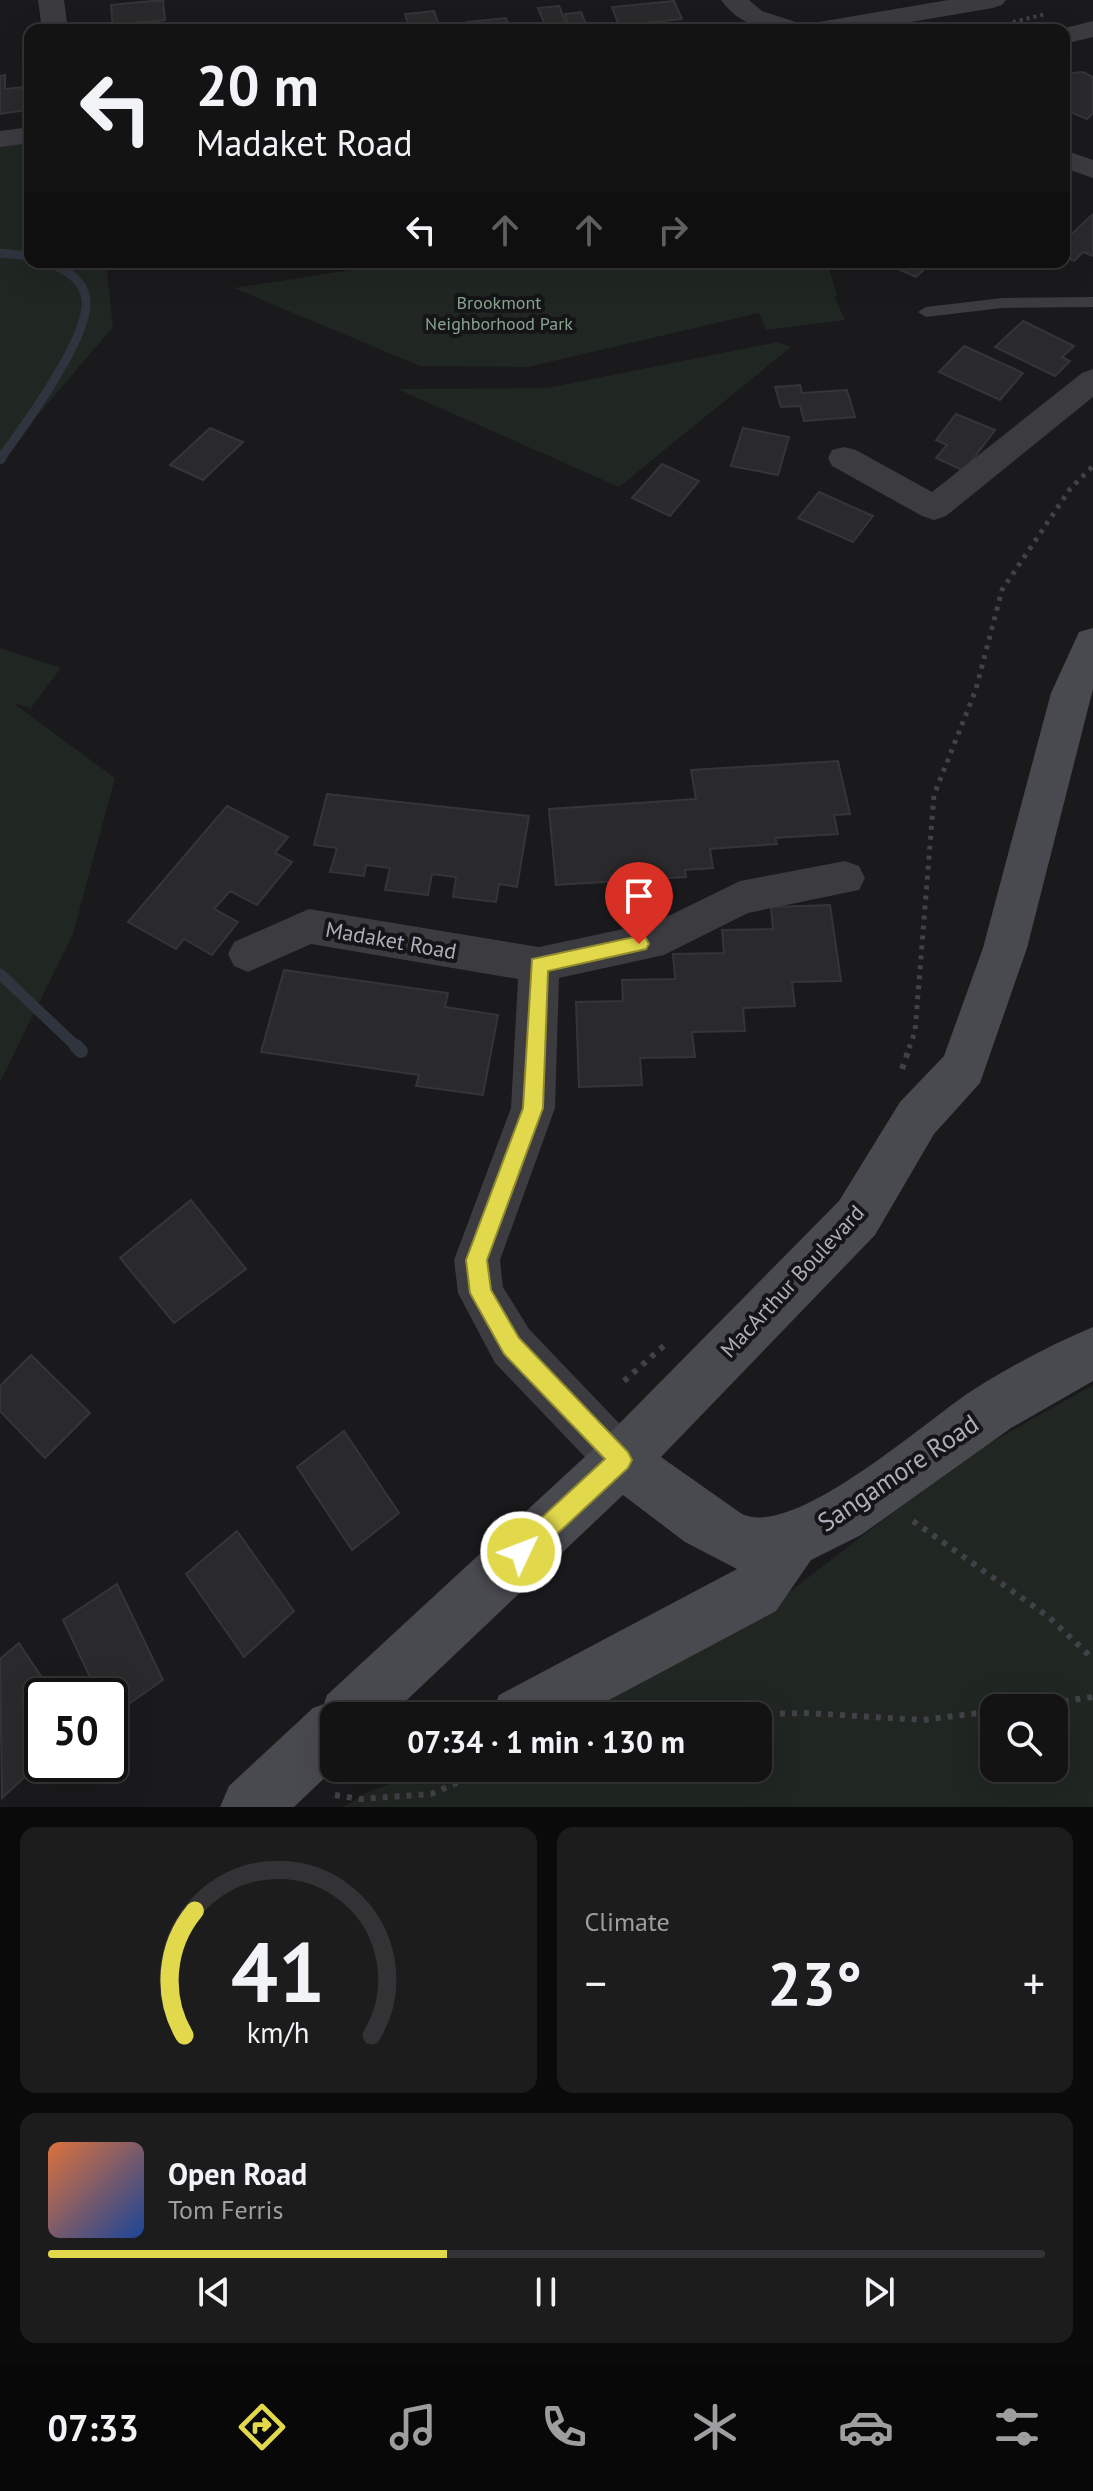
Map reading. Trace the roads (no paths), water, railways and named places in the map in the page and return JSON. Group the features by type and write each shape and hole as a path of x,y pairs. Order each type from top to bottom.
{"main road":[{"name":"MacArthur Boulevard","path":"363,1702 621,1460 857,1218 917,1118 963,1068 1005,948 1071,693 1093,643"},
{"name":"Sangamore Road","path":"621,1460 721,1535 752,1546 791,1542 826,1525 991,1410 1093,1353"},
{"path":"546,1702 756,1591 791,1542"},
{"path":"287,1783 320,1745"}],"street":[{"path":"51,0 54,24"},
{"path":"854,24 993,0"},
{"path":"749,15 775,24"},
{"path":"1070,35 1093,29"},
{"path":"0,139 24,136"},
{"path":"1070,160 1093,170"},
{"path":"844,458 934,508 1093,380"},
{"name":"Madaket Road","path":"248,954 309,926 539,965 664,938 740,898 845,878"},
{"path":"539,965 533,1108 477,1260 481,1293 512,1346 621,1460"}],"lane":[{"path":"926,312 1002,303 1093,302"}],"waterway":[{"path":"0,253 24,255"},
{"path":"1,458 53,381 78,336 86,300 78,281 59,268"},
{"path":"0,974 78,1048"},
{"path":"78,1048 81,1051"}],"park label":[{"name":"Brookmont Neighborhood Park","path":"499,313"}]}
